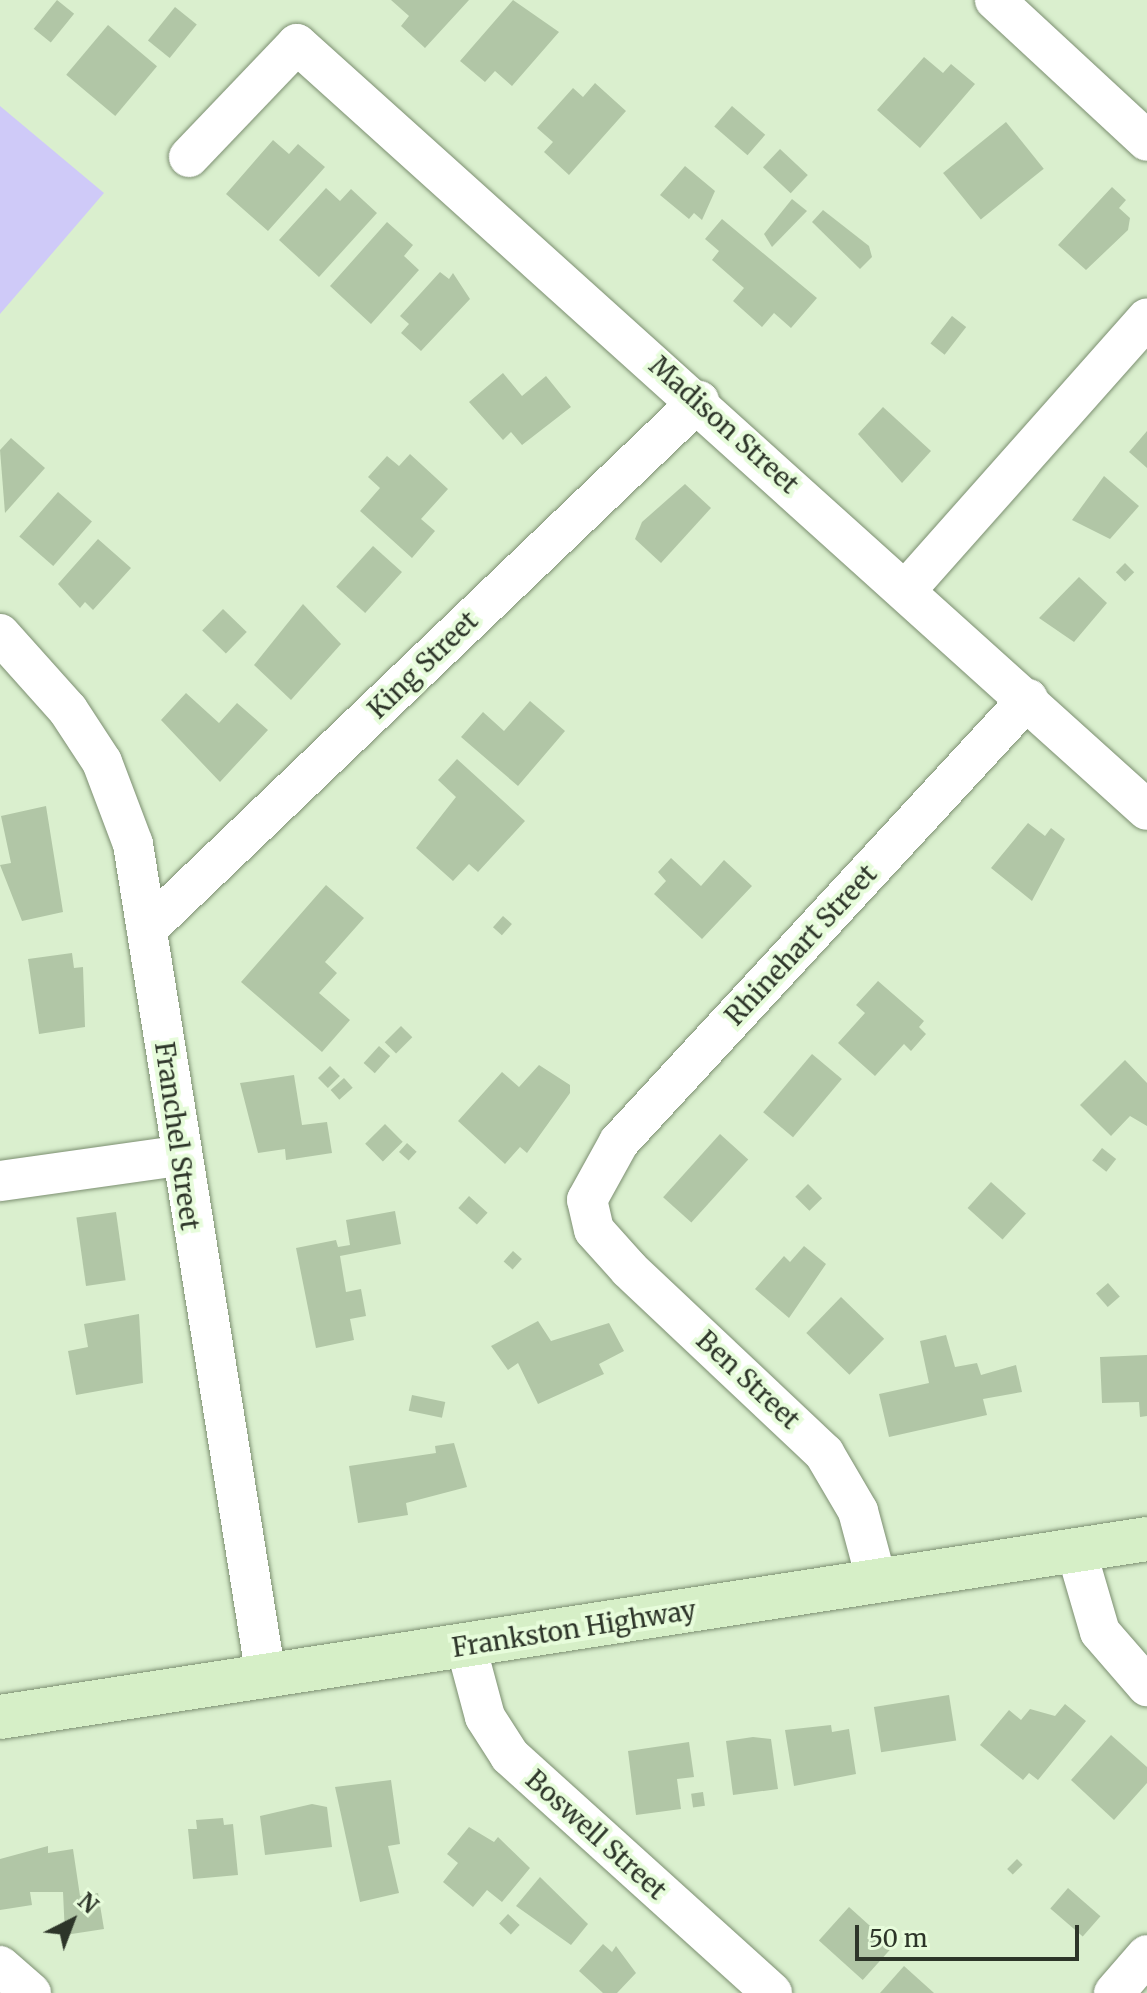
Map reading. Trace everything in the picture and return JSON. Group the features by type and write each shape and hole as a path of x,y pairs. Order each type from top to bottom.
{"main road":[{"name":"Frankston Highway","path":"0,1717 1147,1539"}],"street":[{"path":"995,0 1147,141"},
{"name":"Madison Street","path":"189,157 297,44 699,401 1147,810"},
{"path":"906,590 1147,319"},
{"name":"King Street","path":"147,929 699,401"},
{"name":"Franchel Street","path":"0,634 68,710 102,762 129,830 147,929 178,1156 266,1677"},
{"name":"Rhinehart Street","path":"587,1200 619,1142 1028,699"},
{"path":"0,1181 178,1156"},
{"name":"Ben Street","path":"587,1200 594,1230 629,1269 824,1453 858,1511 877,1582"},
{"path":"1076,1550 1100,1632 1147,1686"},
{"name":"Boswell Street","path":"466,1646 485,1717 510,1756 772,1993"},
{"path":"1114,1993 1147,1955"},
{"path":"0,1966 31,1993"}],"shaded area":[{"path":"0,106 104,193 0,314"}],"building":[{"path":"57,0 74,14 51,43 34,29"},
{"path":"391,0 469,0 425,48 401,26 409,16"},
{"path":"513,0 559,32 512,86 495,71 485,82 460,61"},
{"path":"175,7 197,25 170,58 148,40"},
{"path":"108,25 157,66 115,116 66,75"},
{"path":"924,57 943,73 951,64 975,84 920,148 877,110"},
{"path":"595,83 626,111 569,175 544,152 553,142 537,128 573,88 583,97"},
{"path":"732,106 765,135 747,155 714,126"},
{"path":"1006,122 1044,169 981,220 943,173"},
{"path":"273,140 289,154 298,144 325,167 268,231 226,194"},
{"path":"780,149 808,175 791,193 763,167"},
{"path":"685,166 715,191 702,220 694,213 689,219 660,195"},
{"path":"1112,187 1126,200 1119,208 1130,218 1128,230 1086,270 1058,245"},
{"path":"326,188 340,201 351,189 377,213 319,277 279,240"},
{"path":"792,199 807,211 772,247 764,234"},
{"path":"823,210 869,246 872,257 860,269 812,222"},
{"path":"722,219 817,298 791,328 774,313 762,327 733,301 744,288 712,260 719,251 705,239"},
{"path":"387,222 413,245 404,256 419,270 371,324 330,286"},
{"path":"440,272 449,279 453,273 470,299 421,351 401,333 409,324 400,316"},
{"path":"952,316 966,327 945,355 930,344"},
{"path":"503,373 522,396 546,376 571,407 522,445 511,432 503,440 469,402"},
{"path":"883,407 931,451 902,483 858,434"},
{"path":"1147,431 1147,468 1129,452"},
{"path":"11,438 45,468 5,513 0,450"},
{"path":"410,454 448,489 421,519 435,531 412,558 360,511 380,488 368,477 387,456 399,466"},
{"path":"1104,476 1139,506 1110,539 1072,520"},
{"path":"685,484 711,508 661,563 635,539 642,522"},
{"path":"58,492 92,522 53,566 19,537"},
{"path":"98,539 131,568 93,610 85,602 80,608 58,584"},
{"path":"373,546 402,572 365,613 336,587"},
{"path":"1125,563 1134,572 1125,581 1116,572"},
{"path":"1079,577 1107,603 1074,642 1039,618"},
{"path":"303,604 341,644 291,700 254,665"},
{"path":"223,609 247,632 226,654 202,631"},
{"path":"186,693 219,723 237,703 268,730 220,782 161,720"},
{"path":"530,701 565,731 518,786 461,737 483,712 504,731"},
{"path":"457,759 525,821 478,872 469,864 453,881 416,848 456,797 438,780"},
{"path":"46,806 63,912 22,921 0,865 11,863 1,816"},
{"path":"1028,823 1045,836 1051,828 1065,839 1032,901 991,868"},
{"path":"671,858 701,886 724,860 752,886 702,939 654,894 666,881 658,872"},
{"path":"326,885 364,918 325,962 337,973 319,993 350,1020 322,1052 241,982"},
{"path":"503,916 512,924 502,935 493,927"},
{"path":"72,953 74,968 83,967 85,1027 39,1034 28,959"},
{"path":"878,981 924,1021 919,1027 926,1034 911,1051 904,1044 875,1076 838,1043 865,1013 856,1005"},
{"path":"401,1026 412,1037 396,1054 385,1042"},
{"path":"379,1046 390,1056 375,1073 364,1063"},
{"path":"812,1054 842,1079 793,1137 763,1112"},
{"path":"1125,1060 1147,1083 1147,1126 1130,1116 1111,1136 1080,1105"},
{"path":"539,1065 570,1085 570,1093 527,1153 520,1147 505,1164 458,1121 502,1072 519,1087"},
{"path":"330,1066 340,1076 328,1088 318,1078"},
{"path":"294,1075 302,1125 327,1122 332,1153 286,1160 285,1149 258,1153 240,1083"},
{"path":"344,1078 353,1088 339,1100 331,1090"},
{"path":"385,1124 403,1142 383,1161 365,1144"},
{"path":"720,1134 748,1159 691,1223 663,1197"},
{"path":"407,1143 417,1152 409,1161 399,1152"},
{"path":"1102,1148 1116,1159 1106,1172 1092,1161"},
{"path":"991,1182 1026,1213 1003,1239 968,1208"},
{"path":"808,1184 822,1198 809,1211 795,1197"},
{"path":"469,1196 488,1213 477,1225 458,1208"},
{"path":"395,1211 401,1244 340,1256 346,1292 361,1289 366,1316 350,1319 354,1340 316,1348 296,1248 336,1240 338,1247 350,1245 346,1220"},
{"path":"116,1212 126,1280 86,1286 76,1218"},
{"path":"804,1246 826,1264 789,1318 755,1289 784,1256 790,1262"},
{"path":"513,1251 522,1259 513,1269 504,1261"},
{"path":"1108,1283 1120,1297 1108,1307 1096,1293"},
{"path":"841,1297 884,1339 849,1375 806,1333"},
{"path":"139,1314 143,1383 76,1395 68,1351 88,1347 84,1324"},
{"path":"538,1321 551,1341 609,1323 624,1351 599,1364 604,1374 538,1404 518,1363 508,1370 491,1346"},
{"path":"946,1335 955,1367 977,1363 981,1375 1016,1365 1022,1392 983,1399 987,1415 889,1437 879,1394 929,1383 920,1341"},
{"path":"1147,1355 1147,1416 1140,1417 1139,1402 1102,1403 1100,1357"},
{"path":"412,1395 445,1402 442,1418 409,1411"},
{"path":"454,1443 467,1487 406,1503 408,1515 358,1523 349,1466 436,1453 435,1446"},
{"path":"949,1695 956,1740 881,1752 874,1707"},
{"path":"1065,1704 1086,1721 1038,1780 1029,1773 1023,1780 980,1745 1009,1710 1021,1720 1030,1709 1055,1716"},
{"path":"831,1725 832,1732 849,1729 856,1774 794,1786 785,1730"},
{"path":"1111,1735 1147,1767 1147,1783 1114,1820 1071,1780"},
{"path":"753,1737 771,1739 778,1789 733,1795 726,1741"},
{"path":"689,1742 694,1777 677,1779 681,1809 636,1815 628,1751"},
{"path":"391,1780 400,1844 388,1846 399,1893 360,1902 335,1787"},
{"path":"703,1792 705,1806 693,1808 691,1794"},
{"path":"312,1804 327,1807 332,1847 265,1855 260,1816"},
{"path":"223,1818 224,1825 233,1824 238,1875 193,1879 188,1829 197,1829 196,1820"},
{"path":"469,1827 494,1842 498,1837 530,1868 502,1902 487,1890 473,1907 443,1882 458,1863 447,1854"},
{"path":"48,1846 48,1853 73,1849 80,1896 98,1893 104,1929 65,1935 63,1892 30,1892 32,1905 0,1910 0,1859"},
{"path":"1017,1859 1023,1865 1013,1875 1007,1869"},
{"path":"540,1877 588,1924 571,1945 516,1906"},
{"path":"1068,1888 1100,1916 1083,1937 1050,1908"},
{"path":"849,1907 893,1946 863,1980 819,1940"},
{"path":"508,1914 520,1925 511,1934 499,1924"},
{"path":"603,1944 612,1952 616,1946 636,1973 617,1993 603,1993 579,1971"},
{"path":"904,1966 934,1993 880,1993"}]}
